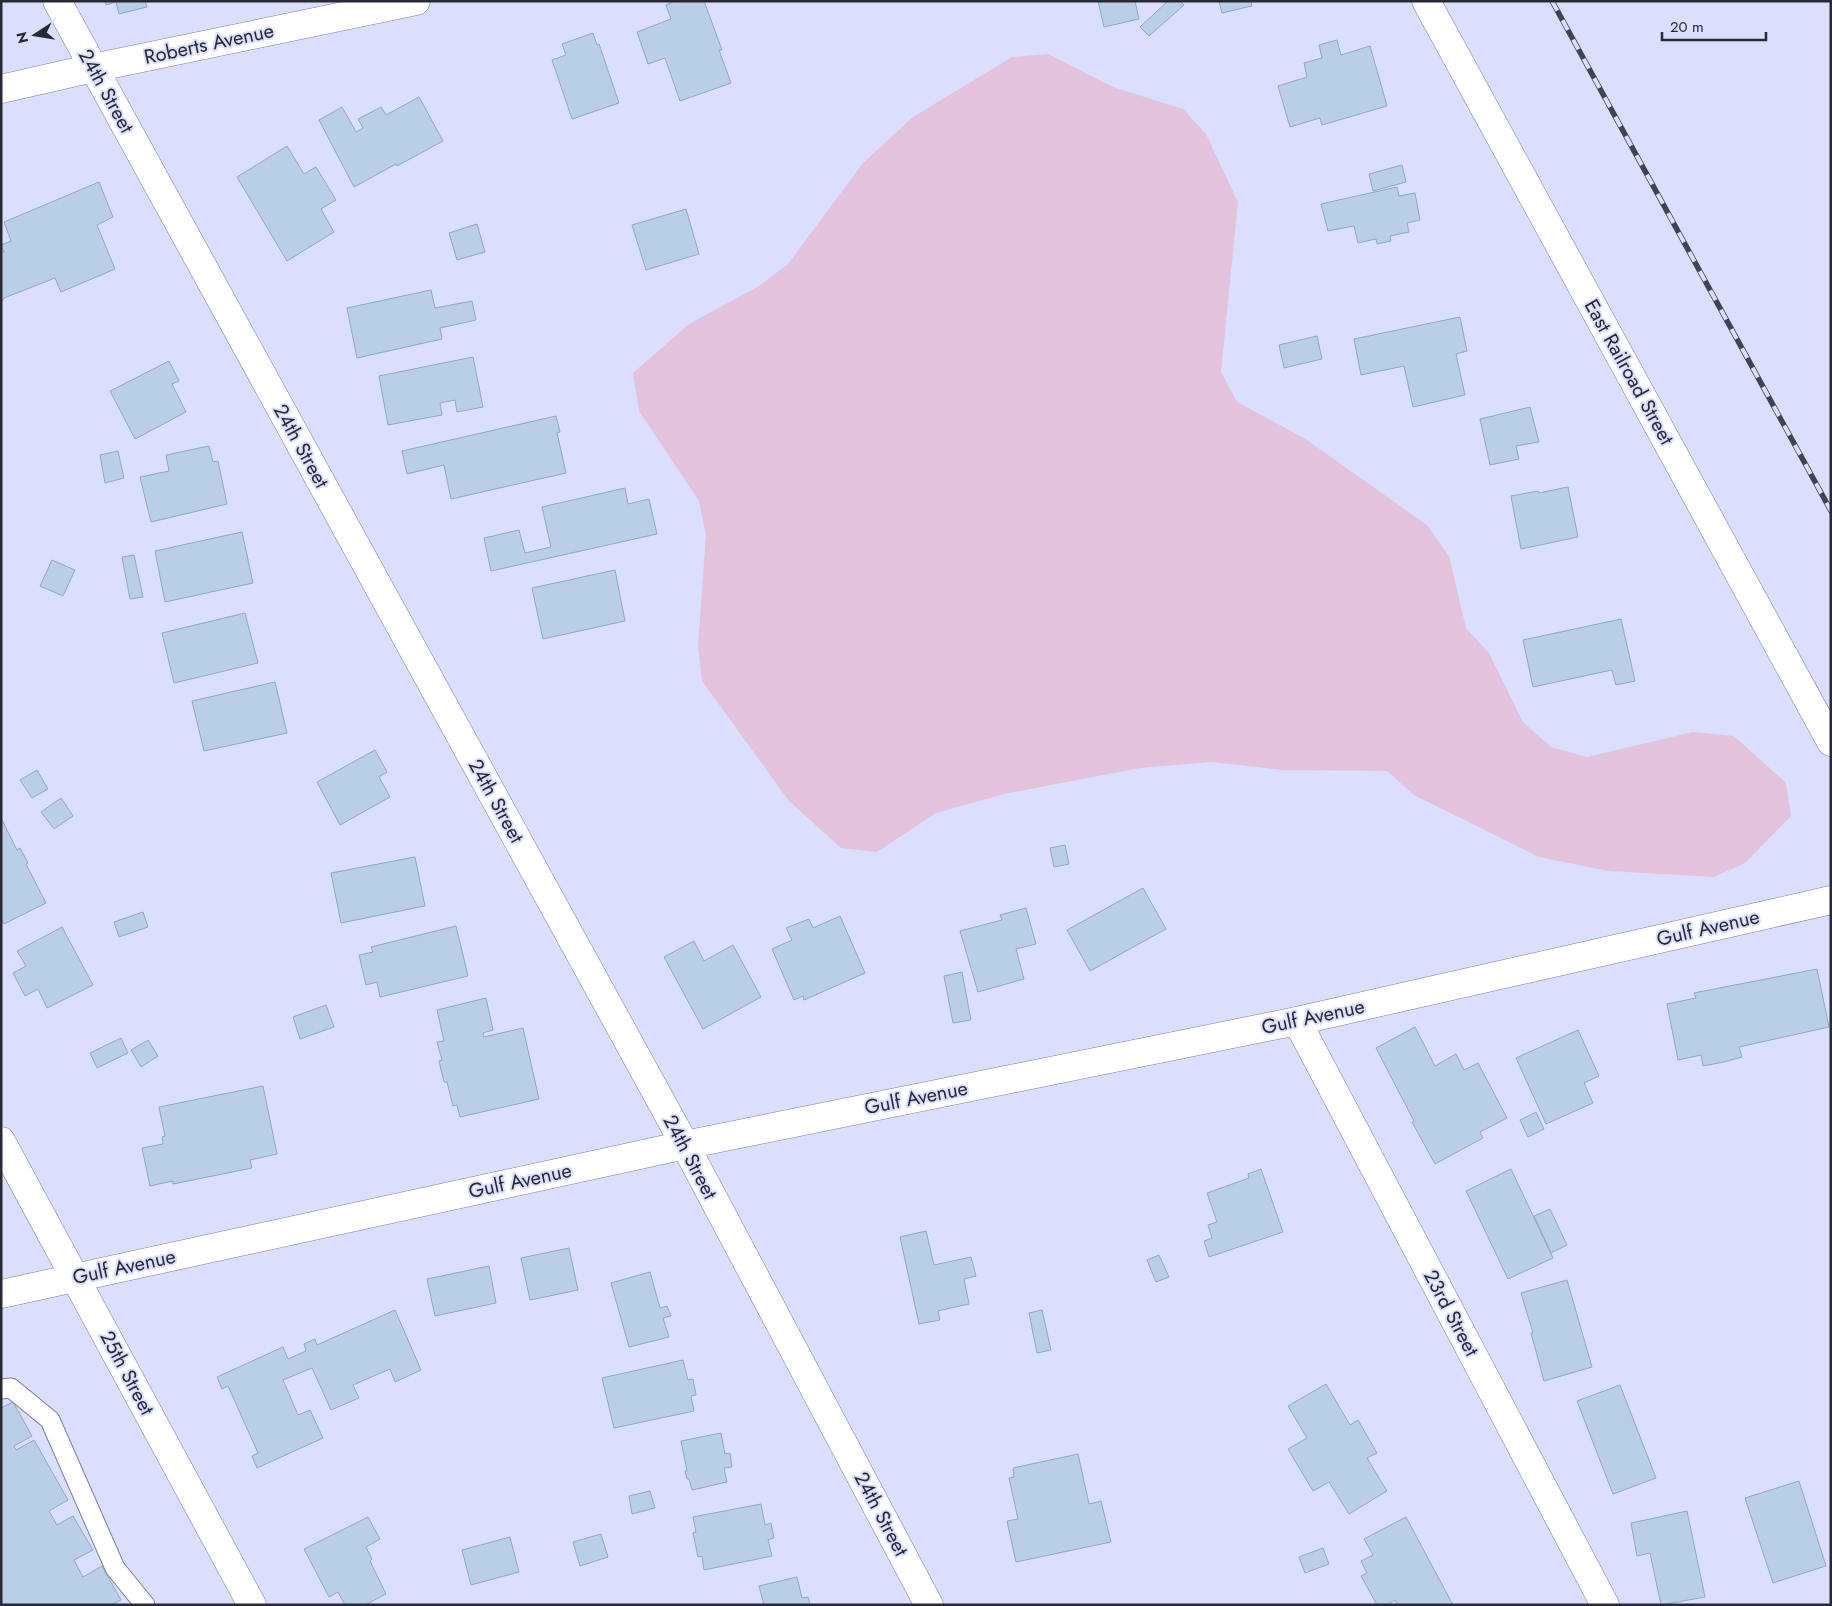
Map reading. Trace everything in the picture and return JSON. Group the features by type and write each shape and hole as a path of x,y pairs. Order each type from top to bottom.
{"street":[{"name":"24th Street","path":"57,1 685,1145 929,1605"},
{"name":"Roberts Avenue","path":"1,89 416,1"},
{"name":"East Railroad Street","path":"1426,1 1831,742"},
{"name":"Gulf Avenue","path":"1,1294 685,1145 1297,1021 1831,900"},
{"name":"23rd Street","path":"1297,1021 1605,1605"},
{"name":"25th Street","path":"1,1140 252,1605"}],"lane":[{"path":"1,1389 10,1388 50,1420 115,1568 145,1605"}],"shaded area":[{"path":"1048,54 1113,87 1183,109 1206,134 1238,202 1221,372 1237,402 1304,438 1427,525 1449,556 1466,628 1489,653 1523,722 1551,747 1587,757 1693,732 1734,736 1786,783 1791,816 1745,863 1714,877 1608,871 1539,857 1414,795 1387,771 1283,770 1212,762 1140,768 1004,794 936,813 877,852 841,848 789,801 702,681 698,646 706,535 699,501 639,411 633,373 689,324 759,286 788,264 863,163 913,117 1012,57"}],"building":[{"path":"105,1 145,1 147,7 119,14 116,2 106,5"},
{"path":"675,1 704,1 722,50 719,50 731,83 680,101 665,58 648,64 637,32 671,19 666,5"},
{"path":"1098,1 1135,1 1139,19 1104,27"},
{"path":"1168,1 1180,1 1184,5 1149,36 1140,27"},
{"path":"1219,1 1251,1 1252,6 1222,13"},
{"path":"593,33 597,45 599,44 619,103 572,119 552,60 566,55 562,44"},
{"path":"1337,40 1341,55 1370,46 1387,106 1322,125 1320,118 1290,127 1278,86 1307,77 1304,63 1322,58 1319,45"},
{"path":"419,97 443,141 354,187 319,120 342,107 356,132 363,128 358,119 381,107 386,115"},
{"path":"287,146 304,174 316,167 336,200 321,209 334,232 287,261 237,177"},
{"path":"1402,165 1406,182 1373,191 1369,174"},
{"path":"99,182 113,217 97,225 115,269 61,292 55,278 4,298 1,303 1,253 4,252 1,245 11,241 4,222"},
{"path":"1397,187 1399,196 1415,193 1420,220 1407,223 1409,232 1390,236 1391,241 1377,244 1376,239 1358,243 1354,226 1328,231 1321,204"},
{"path":"686,209 699,254 646,270 632,225"},
{"path":"477,224 485,252 457,260 449,233"},
{"path":"431,290 435,308 472,301 476,320 440,328 442,339 357,358 347,308"},
{"path":"1460,317 1467,351 1456,354 1465,395 1413,407 1404,366 1361,375 1354,339"},
{"path":"1317,336 1322,359 1284,368 1279,345"},
{"path":"473,357 483,407 457,412 455,400 440,403 442,415 388,425 379,376"},
{"path":"169,361 179,381 172,384 186,412 135,439 110,391"},
{"path":"1530,407 1539,442 1516,446 1519,459 1490,465 1480,419"},
{"path":"556,416 560,432 557,433 566,473 451,499 444,465 407,474 402,451"},
{"path":"209,446 213,462 218,461 227,504 151,522 140,477 169,471 166,455"},
{"path":"118,451 124,478 105,483 100,455"},
{"path":"1568,487 1578,537 1521,549 1511,496"},
{"path":"625,488 628,504 649,499 657,534 491,571 484,538 519,530 525,553 551,547 542,507"},
{"path":"242,532 253,583 165,602 155,551"},
{"path":"134,555 143,597 130,599 122,557"},
{"path":"52,560 75,570 63,596 40,586"},
{"path":"615,570 625,621 543,639 532,588"},
{"path":"245,613 258,663 174,683 162,633"},
{"path":"1621,619 1635,681 1616,685 1612,670 1533,687 1523,640"},
{"path":"275,682 287,733 204,751 192,701"},
{"path":"375,750 387,772 379,777 390,797 340,825 317,782"},
{"path":"37,770 48,789 32,798 20,780"},
{"path":"61,798 73,816 54,829 41,812"},
{"path":"1,818 17,850 20,848 28,863 26,864 46,903 4,924 1,918"},
{"path":"1065,845 1069,864 1054,867 1050,848"},
{"path":"415,857 425,906 341,923 331,873"},
{"path":"1143,888 1166,929 1090,971 1067,930"},
{"path":"1026,908 1036,944 1016,949 1024,979 978,992 960,931 1002,920 1000,915"},
{"path":"143,912 148,927 119,937 114,922"},
{"path":"840,916 865,973 804,1000 803,996 794,1000 772,949 792,940 786,928 809,919 813,928"},
{"path":"456,926 468,976 380,997 377,982 366,985 359,955 373,952 371,947"},
{"path":"62,927 93,985 47,1008 38,989 25,996 13,973 26,966 17,951"},
{"path":"694,941 704,961 733,945 761,997 703,1029 664,957"},
{"path":"1817,969 1829,1027 1739,1047 1742,1057 1724,1062 1703,1066 1701,1055 1678,1060 1667,1004 1696,998 1694,993"},
{"path":"962,972 971,1020 953,1023 944,976"},
{"path":"486,998 493,1030 483,1033 484,1037 523,1028 539,1099 460,1117 457,1105 453,1106 447,1082 444,1082 439,1061 442,1060 437,1042 444,1041 437,1010"},
{"path":"326,1005 334,1027 300,1039 293,1017"},
{"path":"1415,1027 1435,1066 1456,1054 1464,1070 1478,1063 1507,1118 1480,1132 1483,1138 1435,1164 1376,1048"},
{"path":"1578,1030 1599,1076 1584,1083 1593,1103 1546,1124 1516,1058"},
{"path":"121,1038 128,1053 97,1068 90,1053"},
{"path":"148,1040 158,1056 141,1067 131,1050"},
{"path":"263,1086 277,1154 250,1160 252,1168 173,1184 173,1181 150,1186 142,1148 163,1144 162,1137 165,1136 159,1107"},
{"path":"1536,1112 1544,1129 1528,1137 1520,1120"},
{"path":"1261,1169 1283,1232 1209,1257 1204,1241 1212,1238 1208,1225 1217,1222 1207,1193 1249,1178 1248,1174"},
{"path":"1511,1169 1553,1258 1508,1279 1466,1191"},
{"path":"1550,1209 1567,1245 1551,1253 1534,1216"},
{"path":"926,1231 934,1265 971,1257 976,1276 964,1279 969,1304 938,1311 940,1320 919,1324 900,1237"},
{"path":"569,1248 578,1290 530,1300 521,1258"},
{"path":"1159,1255 1169,1277 1156,1282 1147,1260"},
{"path":"489,1266 496,1303 435,1316 427,1279"},
{"path":"650,1272 660,1308 667,1306 671,1316 663,1318 669,1337 629,1347 611,1283"},
{"path":"1567,1280 1592,1367 1544,1381 1521,1293"},
{"path":"395,1310 421,1370 395,1382 390,1369 353,1385 359,1398 331,1410 312,1368 283,1380 298,1415 310,1410 323,1438 257,1468 252,1456 258,1453 228,1386 222,1389 217,1377 283,1347 288,1359 306,1351 304,1344 315,1339 317,1345"},
{"path":"1042,1310 1051,1350 1037,1353 1029,1313"},
{"path":"683,1360 688,1380 693,1379 696,1395 691,1396 694,1411 614,1428 602,1378"},
{"path":"1326,1384 1350,1425 1358,1420 1377,1453 1367,1458 1387,1491 1349,1514 1329,1482 1313,1491 1288,1449 1307,1438 1288,1406"},
{"path":"1620,1385 1656,1478 1613,1494 1577,1401"},
{"path":"13,1402 32,1436 14,1446 16,1450 34,1440 68,1500 49,1511 57,1525 73,1516 93,1550 74,1560 83,1577 102,1566 121,1600 111,1605 1,1605 1,1408"},
{"path":"721,1433 725,1454 730,1453 732,1467 724,1468 727,1482 692,1490 685,1471 687,1471 681,1441"},
{"path":"1078,1454 1089,1504 1101,1501 1111,1542 1016,1562 1007,1521 1018,1519 1009,1478 1014,1477 1013,1468"},
{"path":"1799,1481 1826,1566 1773,1583 1745,1498"},
{"path":"650,1491 655,1508 632,1514 629,1496"},
{"path":"761,1504 765,1525 771,1523 774,1538 768,1540 772,1556 704,1570 702,1556 698,1557 693,1533 696,1532 693,1517"},
{"path":"1687,1511 1705,1597 1661,1605 1650,1553 1637,1556 1631,1523"},
{"path":"368,1517 380,1539 366,1547 372,1559 370,1561 386,1594 365,1605 345,1605 338,1592 329,1597 304,1549"},
{"path":"1406,1517 1453,1605 1398,1605 1395,1600 1387,1605 1377,1605 1361,1576 1367,1573 1361,1561 1373,1555 1364,1539"},
{"path":"601,1534 608,1557 580,1566 573,1542"},
{"path":"510,1537 519,1572 471,1585 462,1550"},
{"path":"1323,1548 1329,1564 1305,1573 1299,1557"},
{"path":"797,1577 802,1598 808,1597 810,1605 764,1605 759,1586"}],"railway":[{"path":"1552,1 1831,511"}]}
